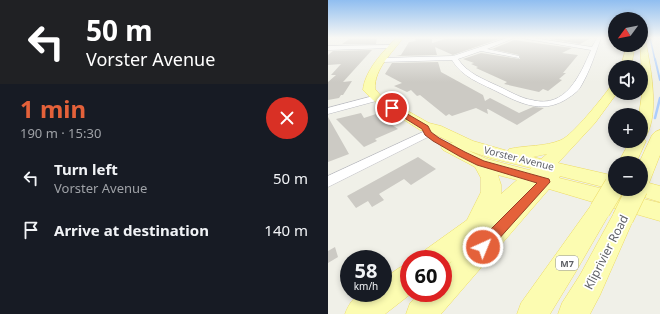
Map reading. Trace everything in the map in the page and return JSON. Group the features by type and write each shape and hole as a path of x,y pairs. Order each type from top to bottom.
{"main road":[{"path":"377,98 371,93 368,86 372,74 387,53"},
{"path":"644,53 650,90 648,108"},
{"path":"452,280 545,173 568,143 594,116 608,97"},
{"name":"Vorster Avenue","path":"377,98 430,130 468,144 488,158 545,173 614,199 660,212"},
{"name":"Kliprivier Road","path":"648,176 660,135"},
{"path":"474,227 492,190 488,158 532,152 568,143"},
{"path":"445,250 545,173"},
{"name":"Kliprivier Road","path":"532,314 566,264 614,199"},
{"name":"Kliprivier Road","path":"573,314 590,285 614,199"},
{"path":"360,314 400,285"},
{"path":"421,314 432,302"}],"street":[{"path":"382,60 454,58 470,53"},
{"path":"500,53 517,56"},
{"path":"454,58 464,71 482,82 527,103 548,105 561,99 577,87 592,53"},
{"path":"328,111 377,98"},
{"path":"328,182 430,130"}],"building":[{"path":"331,53 370,53 343,82 352,81 343,95 339,98 328,100 328,82 336,75 331,75 341,64 328,65 328,55"},
{"path":"402,53 436,53 437,55 396,56 401,55"},
{"path":"448,53 460,53 453,55"},
{"path":"481,53 520,59 519,55 508,53 563,53 578,55 563,73 566,73 559,79 562,80 548,91 543,89 539,92 504,84 507,82 476,68 478,67 471,64 474,63 463,59"},
{"path":"438,62 441,72 483,95 485,101 490,98 519,113 533,107 544,108 517,125 488,109 488,114 476,108 452,116 449,114 446,116 420,95 417,96 411,90 407,92 394,86 402,83 385,74 392,63"},
{"path":"361,113 364,118 376,114 398,129 375,139 377,141 364,147 336,119"},
{"path":"328,117 349,154 328,162"},
{"path":"418,157 436,169 411,185 404,179 379,194 384,200 372,207 368,201 356,208 347,196"},
{"path":"335,247 338,257 328,263 328,251"}],"waterway":[{"path":"653,53 655,60"},
{"path":"655,59 660,80"},
{"path":"655,118 660,98"}],"route":[{"path":"392,108 425,127 428,133 444,145 462,154 481,163 545,182 483,247"}]}
